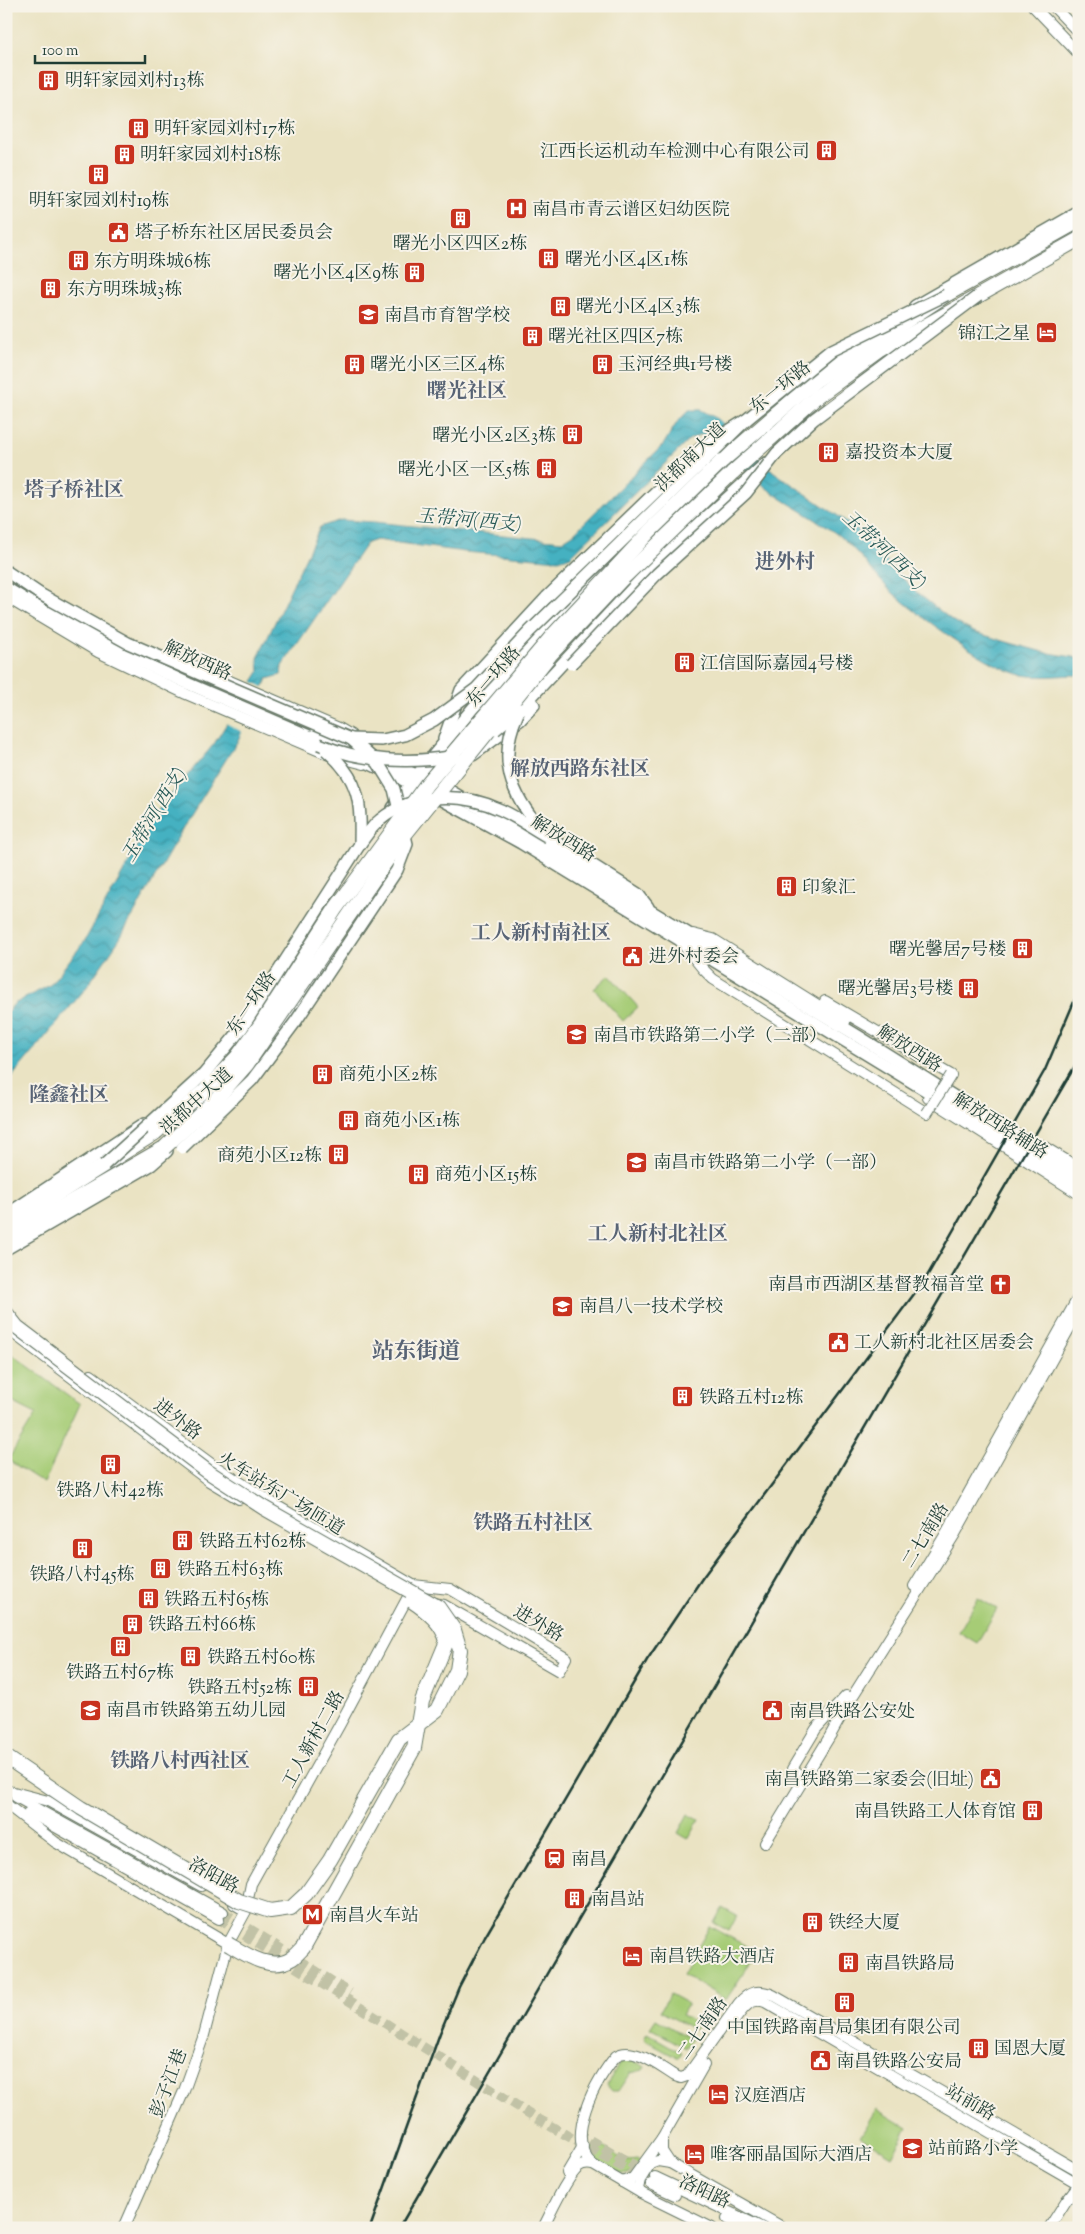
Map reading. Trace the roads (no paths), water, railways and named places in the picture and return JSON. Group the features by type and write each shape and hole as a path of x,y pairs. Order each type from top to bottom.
{"highway":[{"name":"东一环路","path":"6,1226 156,1133 205,1090 236,1057 261,1024 336,908 426,785 553,635 650,531 753,433 815,381 946,294 1079,221"},
{"name":"东一环路","path":"6,1239 164,1148 217,1098 248,1064 273,1030 348,914 402,838 550,655 698,503 818,396 879,352 1079,239"},
{"name":"火车站东广场匝道","path":"6,1313 17,1327 207,1471 264,1508 438,1607 454,1630 460,1650 457,1670 438,1710 399,1739 351,1824 306,1894 291,1908 270,1911 239,1900 81,1808 6,1757"},
{"path":"228,1944 253,1958 276,1964 290,1960 303,1948 414,1748 422,1701 448,1641 445,1632 411,1592"}],"main road":[{"path":"1033,6 1079,54"},
{"path":"1053,6 1079,33"},
{"name":"洪都南大道","path":"414,779 473,708 601,570 748,422 807,376 936,292 1079,212"},
{"path":"146,664 198,693 334,751 369,758 416,759 453,756 473,749 520,709 657,562 771,451 820,400 864,369 924,331 1079,246"},
{"path":"351,740 382,740 405,735 434,720 476,689 530,631 748,422 831,350 946,294"},
{"path":"443,794 553,658 637,571 737,478 978,296"},
{"path":"441,747 461,690 547,597 700,449 748,422"},
{"path":"472,756 520,720 657,574 746,493 771,451"},
{"path":"6,569 40,594 128,643 351,740 378,763 394,789 408,844 397,870 296,1021 252,1080 182,1148 141,1179 6,1254"},
{"path":"6,569 90,618 141,643 220,693"},
{"name":"解放西路","path":"6,577 87,627 220,693"},
{"name":"解放西路","path":"6,588 84,635 146,664 270,714 382,764 443,794 650,911 681,935 1079,1186"},
{"path":"6,597 98,652 220,693 270,714 329,755 382,764"},
{"path":"520,709 511,727 507,747 512,787 521,805 548,837"},
{"path":"319,744 342,763 357,790 361,816 360,844"},
{"name":"洪都中大道","path":"6,1215 194,1090 223,1058 249,1024 310,927 414,779"},
{"name":"解放西路","path":"443,794 521,843 858,1036 1079,1175"},
{"name":"洪都中大道","path":"6,1249 151,1165 231,1096 247,1078 273,1042 406,839 443,794"},
{"path":"104,1165 204,1074 242,1028 360,844 378,821 396,809 424,799 462,798 500,810 548,837 638,894 650,911"},
{"path":"716,933 827,1003 951,1075 927,1113 713,978 703,969 681,935 716,933"},
{"name":"解放西路辅路","path":"681,935 713,940 1079,1168"},
{"name":"解放西路辅路","path":"681,935 1079,1194"},
{"name":"二七南路","path":"804,1777 792,1769 816,1729 842,1702 945,1535 1079,1296"},
{"name":"二七南路","path":"765,1843 849,1702 955,1534 1079,1311"},
{"name":"进外路","path":"6,1313 214,1465 411,1592 450,1589 566,1658 559,1671 444,1605 411,1592 209,1481 6,1328"},
{"name":"工人新村二路","path":"246,1910 251,1884 411,1592"},
{"name":"洛阳路","path":"6,1791 48,1801 246,1910 228,1944"},
{"name":"洛阳路","path":"6,1791 221,1915 6,1799"},
{"path":"6,1804 56,1842 228,1944"},
{"name":"彭子江巷","path":"124,2228 184,2092 204,2035 228,1944"},
{"name":"二七南路","path":"583,2146 581,2129 584,2112 616,2056 622,2052 633,2053 675,2076 684,2077 692,2072 719,2030 744,1998 752,1992 760,1991 771,1999"},
{"name":"二七南路","path":"622,2182 633,2178 662,2138 715,2048 741,2012 752,2001 771,1999"},
{"name":"站前路","path":"771,1999 1079,2171"},
{"name":"站前路","path":"771,1999 1079,2184"},
{"name":"洛阳路","path":"662,2138 662,2150 670,2163 784,2228"},
{"path":"583,2146 586,2157 593,2166"},
{"path":"536,2228 583,2146"},
{"path":"642,2193 638,2190 639,2183 650,2164 658,2161 670,2163"},
{"path":"543,2228 572,2174 579,2167 586,2164 593,2166 622,2182"},
{"name":"洛阳路","path":"745,2228 653,2180 762,2228"},
{"name":"洛阳路","path":"622,2182 712,2228"},
{"path":"1049,2228 1079,2184"}],"water":[{"path":"689,410 701,410 718,419 774,472 857,529 915,591 953,621 974,632 1007,642 1043,652 1079,658 1079,675 1041,677 1018,674 972,651 920,615 894,594 843,539 765,486 709,434 702,434 690,439 571,556 559,560 465,552 376,540 367,543 282,666 281,675 267,679 237,742 185,825 119,940 86,988 6,1084 6,1014 14,1004 50,985 84,942 158,810 214,744 259,672 258,658 320,527 341,520 562,541 573,534 663,445 678,421"}],"tunnel":[{"path":"223,1912 350,1993"},
{"path":"219,1919 538,2119 642,2178"},
{"path":"577,2133 655,2177"}],"railway":[{"path":"370,2228 440,2033 459,1987 485,1937 647,1660 703,1577 926,1278 1045,1070 1079,990"},
{"path":"399,2228 1079,1059"}],"place":[{"name":"明轩家园刘村13栋","path":"49,80"},
{"name":"明轩家园刘村17栋","path":"138,128"},
{"name":"江西长运机动车检测中心有限公司","path":"826,151"},
{"name":"明轩家园刘村18栋","path":"124,154"},
{"name":"明轩家园刘村19栋","path":"99,175"},
{"name":"南昌市青云谱区妇幼医院","path":"516,209"},
{"name":"曙光小区四区2栋","path":"460,218"},
{"name":"塔子桥东社区居民委员会","path":"119,232"},
{"name":"曙光小区4区1栋","path":"549,259"},
{"name":"东方明珠城6栋","path":"78,261"},
{"name":"曙光小区4区9栋","path":"415,272"},
{"name":"东方明珠城3栋","path":"51,289"},
{"name":"曙光小区4区3栋","path":"560,306"},
{"name":"南昌市育智学校","path":"368,315"},
{"name":"锦江之星","path":"1046,333"},
{"name":"曙光社区四区7栋","path":"532,336"},
{"name":"曙光小区三区4栋","path":"354,364"},
{"name":"玉河经典1号楼","path":"602,364"},
{"name":"曙光小区2区3栋","path":"572,435"},
{"name":"嘉投资本大厦","path":"829,452"},
{"name":"曙光小区一区5栋","path":"546,469"},
{"name":"江信国际嘉园4号楼","path":"684,663"},
{"name":"印象汇","path":"786,887"},
{"name":"曙光馨居7号楼","path":"1022,949"},
{"name":"进外村委会","path":"633,956"},
{"name":"曙光馨居3号楼","path":"969,988"},
{"name":"南昌市铁路第二小学（二部）","path":"577,1035"},
{"name":"商苑小区2栋","path":"323,1074"},
{"name":"商苑小区1栋","path":"348,1120"},
{"name":"商苑小区12栋","path":"338,1155"},
{"name":"南昌市铁路第二小学（一部）","path":"637,1162"},
{"name":"商苑小区15栋","path":"419,1174"},
{"name":"南昌市西湖区基督教福音堂","path":"1000,1284"},
{"name":"南昌八一技术学校","path":"563,1306"},
{"name":"工人新村北社区居委会","path":"838,1342"},
{"name":"铁路五村12栋","path":"683,1397"},
{"name":"铁路八村42栋","path":"110,1465"},
{"name":"铁路五村62栋","path":"183,1541"},
{"name":"铁路八村45栋","path":"82,1549"},
{"name":"铁路五村63栋","path":"161,1569"},
{"name":"铁路五村65栋","path":"148,1599"},
{"name":"铁路五村66栋","path":"132,1624"},
{"name":"铁路五村67栋","path":"120,1647"},
{"name":"铁路五村60栋","path":"191,1657"},
{"name":"铁路五村52栋","path":"308,1687"},
{"name":"南昌市铁路第五幼儿园","path":"90,1710"},
{"name":"南昌铁路公安处","path":"773,1711"},
{"name":"南昌铁路第二家委会(旧址)","path":"990,1779"},
{"name":"南昌铁路工人体育馆","path":"1032,1811"},
{"name":"南昌","path":"555,1859"},
{"name":"南昌站","path":"575,1899"},
{"name":"南昌火车站","path":"313,1915"},
{"name":"铁经大厦","path":"812,1922"},
{"name":"南昌铁路大酒店","path":"633,1956"},
{"name":"南昌铁路局","path":"849,1963"},
{"name":"中国铁路南昌局集团有限公司","path":"844,2002"},
{"name":"国恩大厦","path":"978,2048"},
{"name":"南昌铁路公安局","path":"820,2061"},
{"name":"汉庭酒店","path":"718,2095"},
{"name":"站前路小学","path":"912,2148"},
{"name":"唯客丽晶国际大酒店","path":"694,2154"}],"district":[{"name":"曙光社区","path":"467,390"},
{"name":"塔子桥社区","path":"74,489"},
{"name":"进外村","path":"785,561"},
{"name":"解放西路东社区","path":"580,768"},
{"name":"工人新村南社区","path":"541,932"},
{"name":"隆鑫社区","path":"69,1094"},
{"name":"工人新村北社区","path":"658,1233"},
{"name":"站东街道","path":"416,1350"},
{"name":"铁路五村社区","path":"533,1522"},
{"name":"铁路八村西社区","path":"180,1760"}],"water label":[{"name":"玉带河(西支)","path":"469,519"},
{"name":"玉带河(西支)","path":"885,549"},
{"name":"玉带河(西支)","path":"153,814"}]}
